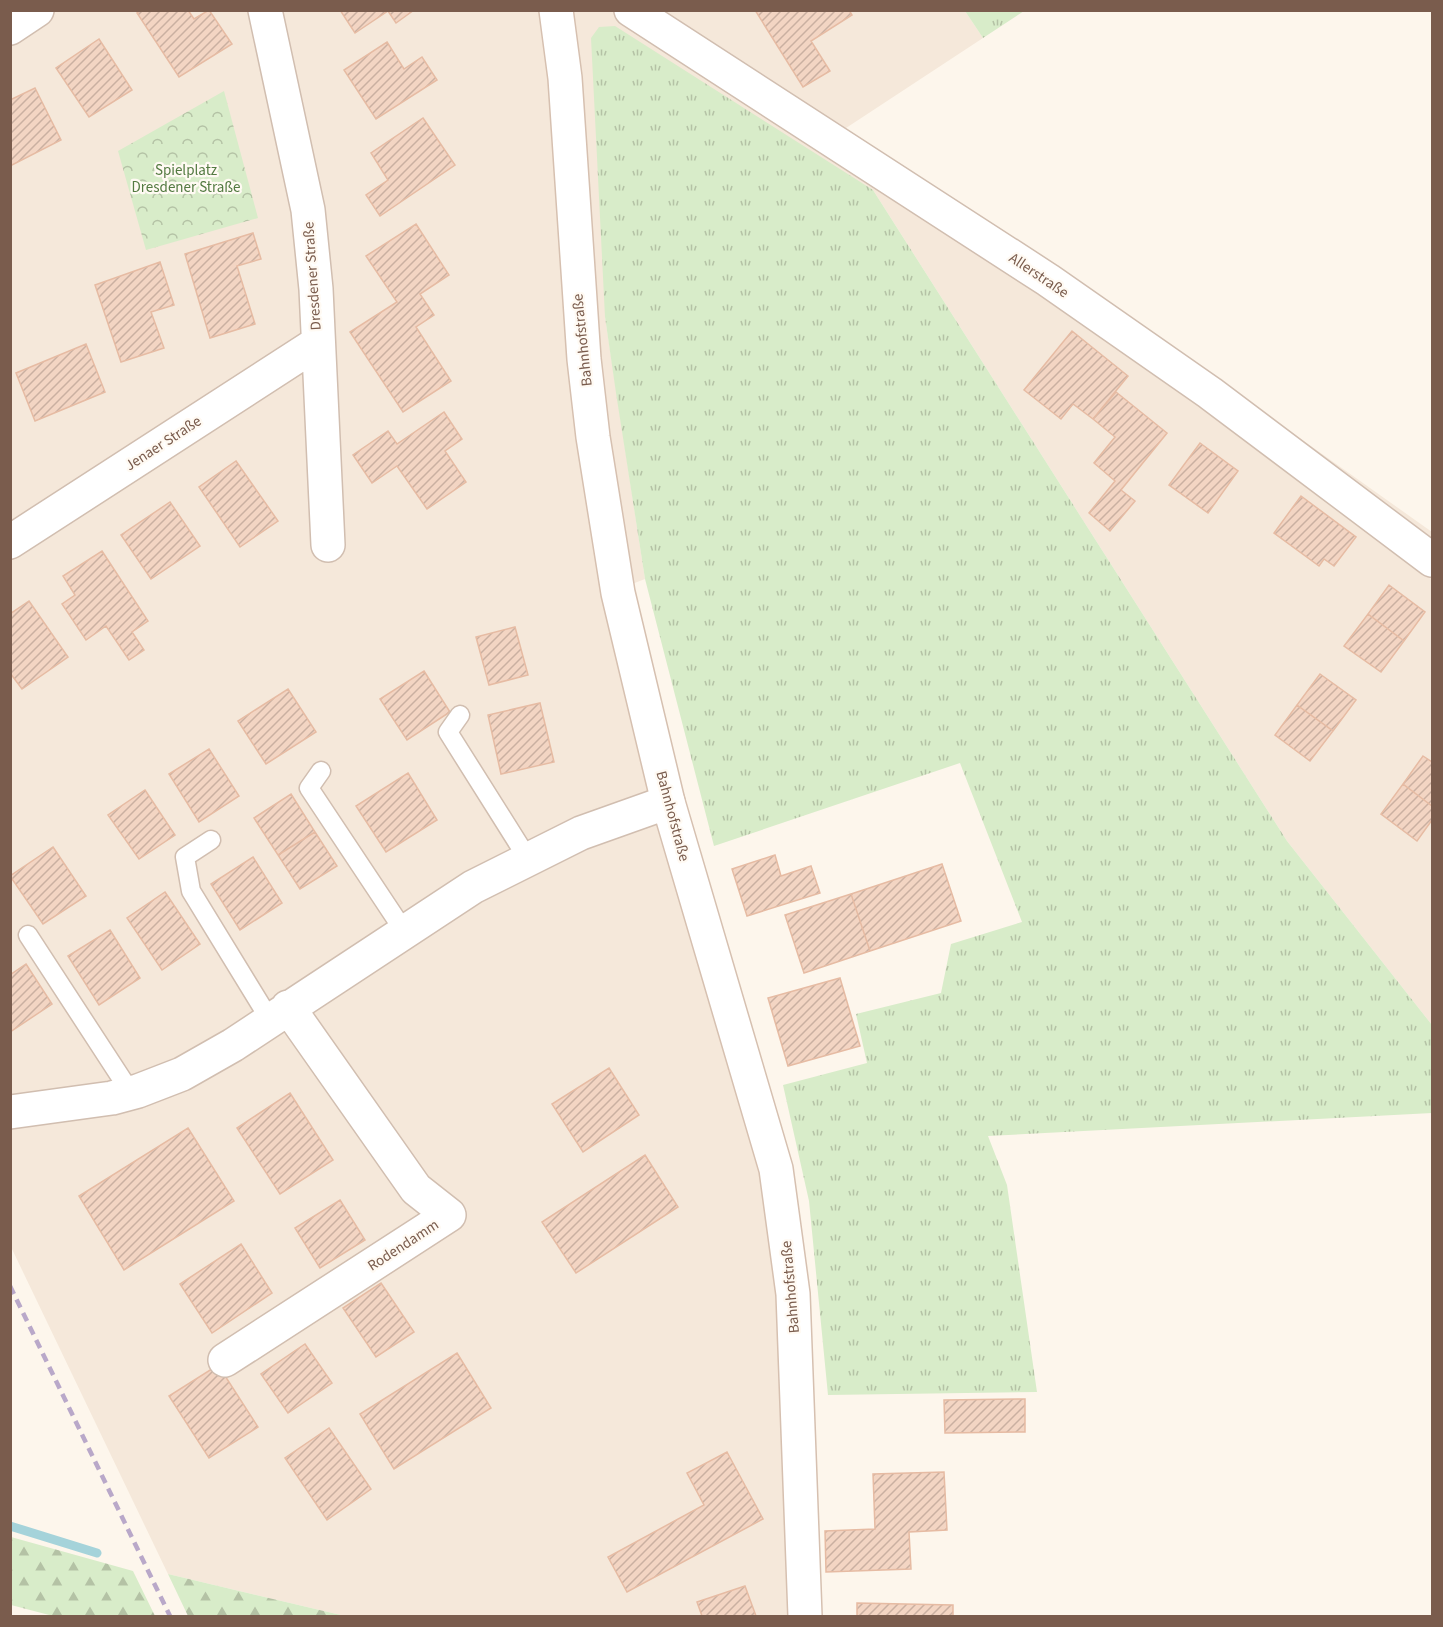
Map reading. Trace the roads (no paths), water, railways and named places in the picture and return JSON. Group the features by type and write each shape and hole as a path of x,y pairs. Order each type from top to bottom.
{"street":[{"path":"10,28 37,10"},
{"name":"Dresdener Straße","path":"265,10 308,210 316,290 316,344 328,545"},
{"name":"Bahnhofstraße","path":"556,10 565,78 576,280 593,437 618,593 668,802 776,1169 793,1294 805,1617"},
{"name":"Allerstraße","path":"631,10 1048,280 1210,393 1432,560"},
{"name":"Jenaer Straße","path":"10,542 316,344"},
{"path":"10,1112 76,1104 130,1094 182,1074 279,1014 473,887 581,833 668,802"},
{"name":"Rodendamm","path":"225,1360 449,1215 416,1189 279,1014"}],"lane":[{"path":"460,715 448,732 528,860"},
{"path":"321,771 309,788 404,931"},
{"name":"Rodendamm","path":"212,840 185,858 191,891 279,1014"},
{"path":"28,935 130,1094"}],"waterway":[{"path":"10,1526 97,1553"}],"railway":[{"path":"10,1286 170,1616"}],"park label":[{"name":"Spielplatz Dresdener Straße","path":"186,178"}]}
